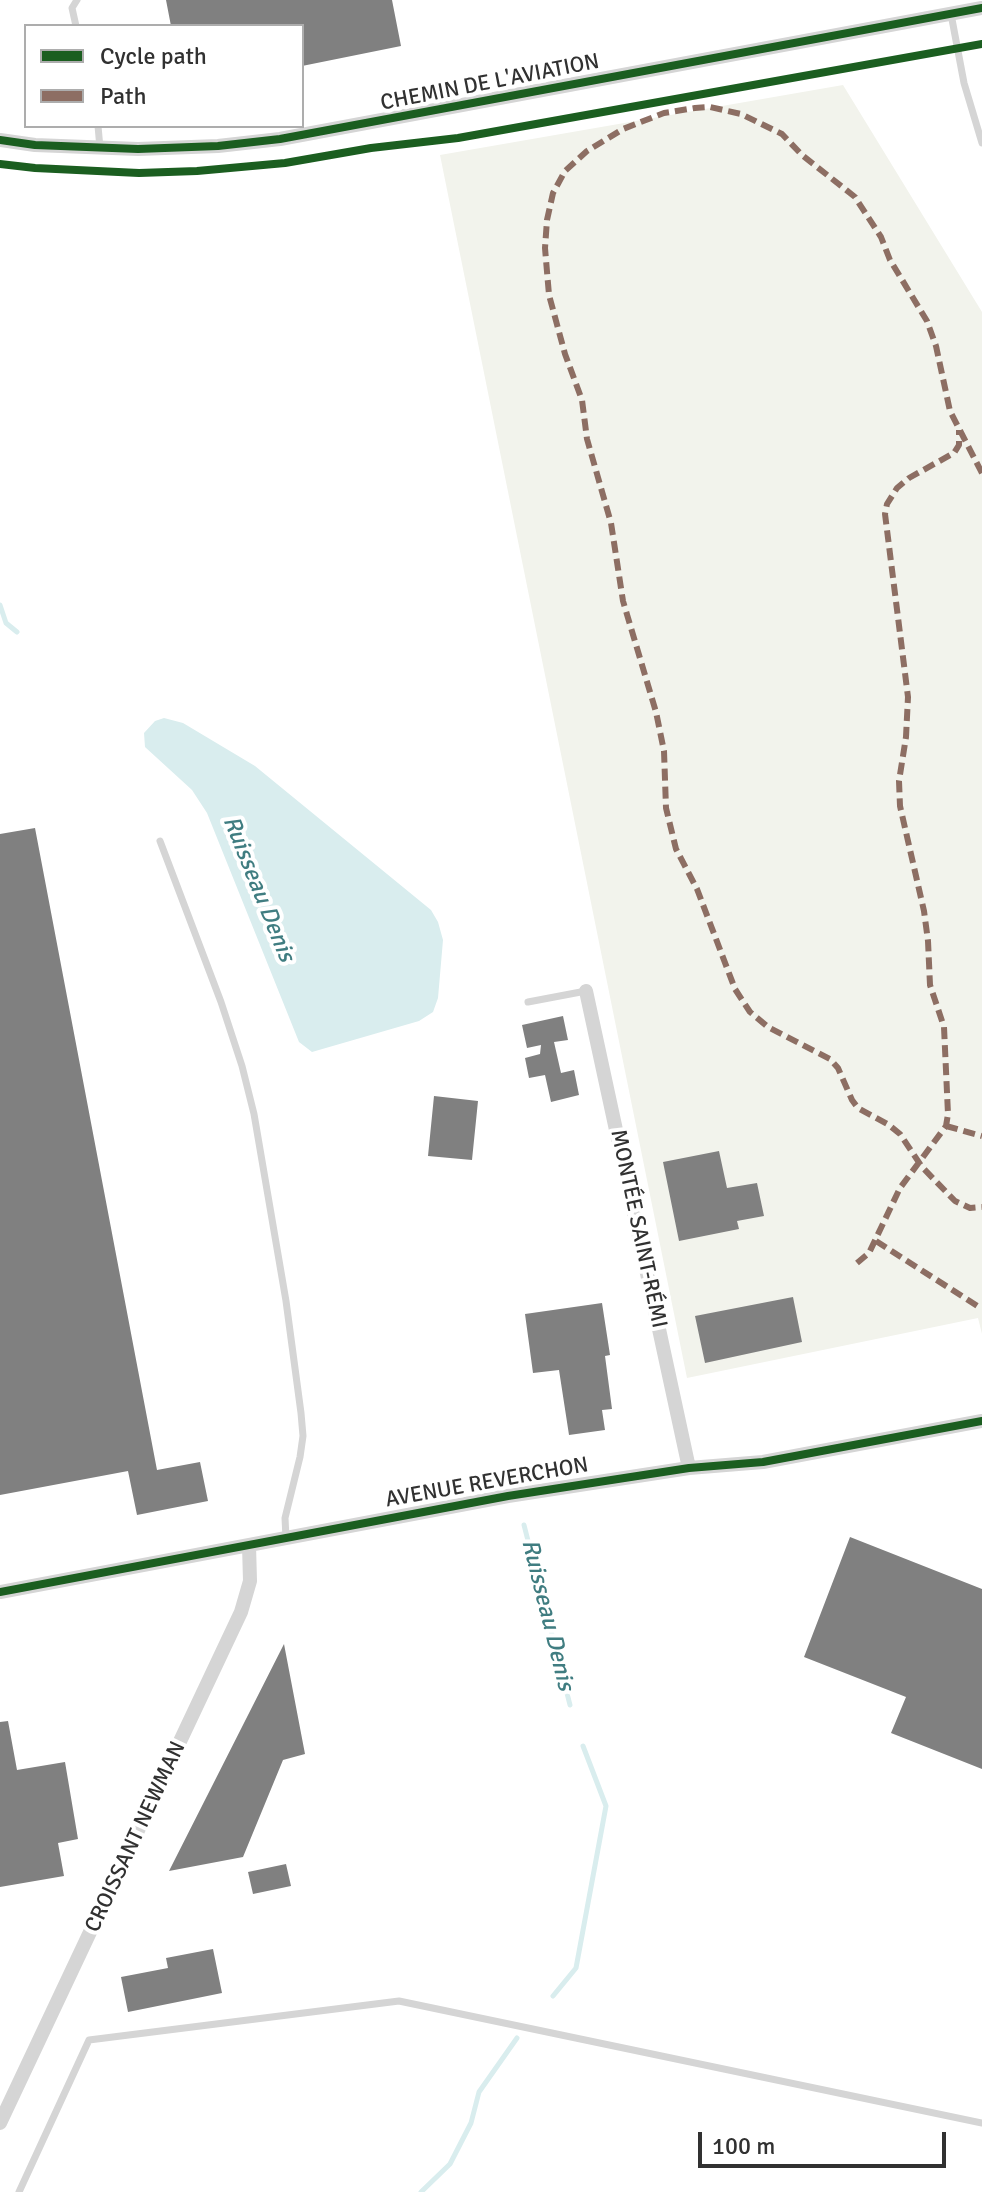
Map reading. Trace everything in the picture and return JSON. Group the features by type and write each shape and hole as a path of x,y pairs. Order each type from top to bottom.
{"street":[{"name":"CHEMIN DE L'AVIATION","path":"0,140 100,148 218,146 310,135 982,8"},
{"name":"MONTÉE SAINT-RÉMI","path":"586,991 689,1468"},
{"name":"AVENUE REVERCHON","path":"0,1592 508,1496 689,1468 763,1462 982,1421"},
{"name":"CROISSANT NEWMAN","path":"0,2123 241,1612 250,1581 249,1545"}],"lane":[{"path":"76,24 72,8 77,0"},
{"path":"951,14 964,83 982,143"},
{"path":"98,128 100,148"},
{"path":"160,841 221,1002 254,1114 286,1301 303,1436 285,1518 286,1538"},
{"path":"528,1002 586,991"},
{"path":"19,2192 89,2040 399,2001 982,2123"}],"shaded area":[{"path":"843,85 982,312 982,1334 978,1318 687,1378 440,155"}],"water":[{"path":"164,718 183,723 255,766 431,910 443,940 438,998 433,1012 419,1021 312,1052 299,1042 207,813 192,790 145,747 144,733 155,721"}],"building":[{"path":"166,0 392,0 401,46 304,66 304,24 171,24"},
{"path":"35,828 157,1470 200,1462 208,1501 137,1515 128,1471 0,1495 0,834"},
{"path":"563,1016 568,1040 554,1042 561,1073 574,1070 579,1095 551,1102 545,1075 529,1078 525,1058 540,1054 541,1045 527,1048 522,1025"},
{"path":"434,1096 478,1101 472,1160 428,1156"},
{"path":"719,1151 727,1188 757,1183 764,1216 737,1221 739,1229 679,1241 663,1162"},
{"path":"793,1297 802,1342 705,1363 695,1316"},
{"path":"602,1303 610,1355 605,1356 612,1409 602,1410 605,1430 569,1435 559,1370 533,1373 525,1314"},
{"path":"850,1537 982,1589 982,1769 891,1733 906,1697 804,1657"},
{"path":"284,1644 305,1754 283,1760 243,1857 169,1871"},
{"path":"8,1721 17,1770 65,1762 78,1839 58,1843 64,1876 0,1887 0,1722"},
{"path":"286,1864 291,1886 253,1894 248,1872"},
{"path":"213,1949 222,1993 128,2012 121,1977 168,1968 166,1958"}],"waterway":[{"name":"Ruisseau Denis","path":"0,605 6,623 17,632"},
{"name":"Ruisseau Denis","path":"524,1525 570,1705"},
{"name":"Ruisseau Denis","path":"553,1996 576,1968 606,1806 583,1746"},
{"name":"Ruisseau Denis","path":"421,2192 450,2164 471,2123 479,2092 517,2038"}],"marked path":[{"path":"982,473 950,411 936,346 927,321 890,260 881,237 855,197 802,155 782,134 741,114 710,107 664,113 623,129 587,151 565,171 553,193 547,220 545,248 549,295 565,354 582,400 587,439 611,523 623,601 656,712 664,751 666,808 676,849 697,889 735,989 750,1012 768,1027 830,1059 838,1068 858,1108 900,1134 922,1167 955,1201 970,1208 982,1207"},
{"path":"857,1263 869,1253 900,1188 946,1126 948,1114 944,1027 930,985 924,911 900,806 899,781 908,697 885,514 897,488 954,453 959,445 959,430"},
{"path":"946,1126 982,1136"},
{"path":"876,1241 982,1309"}],"cycle path":[{"path":"0,140 35,145 138,149 218,146 280,139 982,8"},
{"path":"0,164 139,173 285,163 371,148 458,138 982,44"},
{"path":"0,1592 508,1496 689,1468 763,1462 982,1421"}]}
